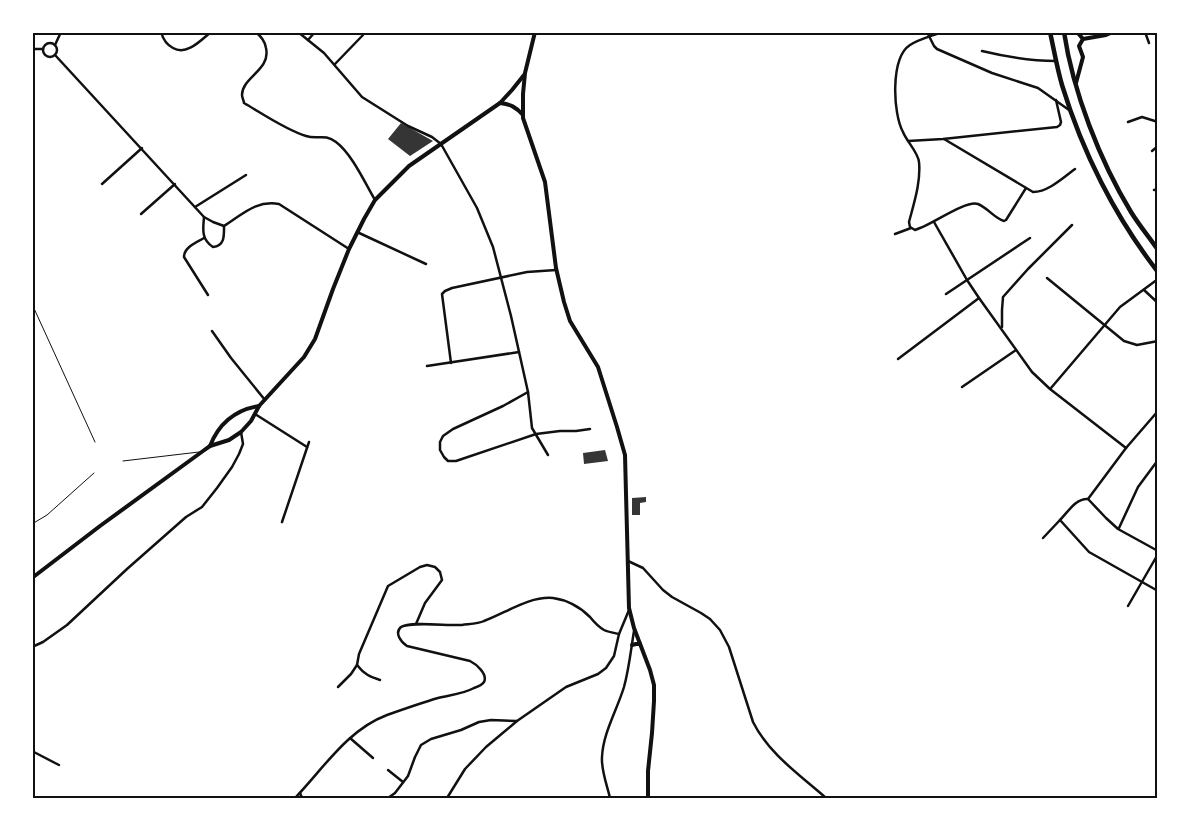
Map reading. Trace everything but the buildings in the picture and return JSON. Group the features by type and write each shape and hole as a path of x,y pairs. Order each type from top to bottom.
{"highway":[{"path":"1050,32 1070,111 1090,157 1106,191 1138,247 1158,272"},
{"path":"1064,32 1076,83 1091,130 1107,167 1131,212 1158,250"}],"main road":[{"path":"535,32 525,73 522,115 545,182 556,270 568,316 598,367 626,461 629,608 654,685 648,798"},
{"path":"1077,32 1083,39"},
{"path":"1083,39 1113,32"},
{"path":"1076,83 1083,57 1079,46 1083,39"},
{"path":"32,578 210,446 223,443 241,432 251,421 259,406 297,366 315,339 349,248 375,200 409,166 500,104 525,73"},
{"path":"500,104 515,107 522,115"},
{"path":"210,446 216,432 232,416 245,409 259,406"},
{"path":"632,645 640,644"}],"street":[{"path":"55,55 56,45 61,32"},
{"path":"161,32 162,37 169,46 177,50 184,50 198,44 211,32"},
{"path":"256,32 264,41 267,51 265,62 247,84 242,95 244,103 308,137 326,136 336,142 350,158 375,200"},
{"path":"298,32 335,64 362,97 441,144 477,208 493,247 528,392 532,428 548,455"},
{"path":"308,40 314,32"},
{"path":"927,32 937,49 992,73 1038,88 1070,111"},
{"path":"911,228 909,222 919,180 919,160 897,118 895,88 899,60 902,52 909,45 942,32"},
{"path":"1146,32 1149,43"},
{"path":"335,64 363,35"},
{"path":"43,49 50,42 56,45"},
{"path":"32,49 43,49"},
{"path":"43,49 46,55 52,57 55,55"},
{"path":"982,51 1038,61 1056,61"},
{"path":"55,55 204,217 224,226"},
{"path":"908,141 1057,127 1060,125 1060,122 1056,100"},
{"path":"1128,122 1142,117 1158,122"},
{"path":"943,138 1033,192 1040,192 1052,186 1075,169"},
{"path":"1152,151 1158,146"},
{"path":"102,184 142,148"},
{"path":"195,207 246,175"},
{"path":"141,214 174,184"},
{"path":"895,234 911,228 915,230 970,203 981,206 1004,221 1026,188"},
{"path":"224,226 262,203 279,204 349,248"},
{"path":"204,217 204,238 213,247 222,243 224,226"},
{"path":"934,222 967,280 1032,372 1050,389 1126,448"},
{"path":"1002,329 1003,297 1028,269 1072,226"},
{"path":"357,232 426,264"},
{"path":"204,238 187,248 184,257 208,295"},
{"path":"946,294 1030,238"},
{"path":"451,363 442,294 445,291 527,272 556,270"},
{"path":"1047,278 1124,341 1137,346 1158,341"},
{"path":"1050,389 1120,307 1158,279"},
{"path":"1144,290 1158,303"},
{"path":"898,359 979,298"},
{"path":"212,331 265,400"},
{"path":"962,387 1016,350"},
{"path":"427,366 519,352"},
{"path":"528,392 453,429 443,436 440,442 440,450 444,457 448,461 456,461 536,434 590,429"},
{"path":"1043,538 1077,502 1088,499 1126,448 1158,411"},
{"path":"255,414 307,447"},
{"path":"32,647 43,642 67,625 178,524 202,507 222,481 239,454 243,444 241,432"},
{"path":"282,522 309,442"},
{"path":"1118,529 1138,487 1158,460"},
{"path":"1088,499 1118,529 1158,552 1128,606"},
{"path":"1060,520 1089,552 1158,591"},
{"path":"628,561 643,568 668,595 701,613 716,624 729,647 753,722 758,732 771,749 826,798"},
{"path":"338,687 357,666 359,654 388,586 420,567 427,565 440,572 442,580 425,603 416,624"},
{"path":"295,798 350,738 363,727 386,716 436,699 474,689 484,682 485,679 482,672 470,661 404,644 398,636 399,629 406,625 460,625 484,622 525,603 551,598 577,606 604,630 619,634"},
{"path":"447,798 465,769 486,747 517,721 566,687 598,674 606,668 614,656 619,634 629,608"},
{"path":"610,798 602,763 603,747 609,725 624,687 634,628"},
{"path":"357,666 363,673 380,680"},
{"path":"388,798 395,794 408,776 421,745 431,738 461,730 479,722 491,720 517,721"},
{"path":"350,738 373,758"},
{"path":"32,751 58,765"},
{"path":"388,770 403,782"},
{"path":"300,793 302,798"}],"lane":[{"path":"32,304 95,442"},
{"path":"123,461 203,451"},
{"path":"32,524 47,515 94,472"}]}
